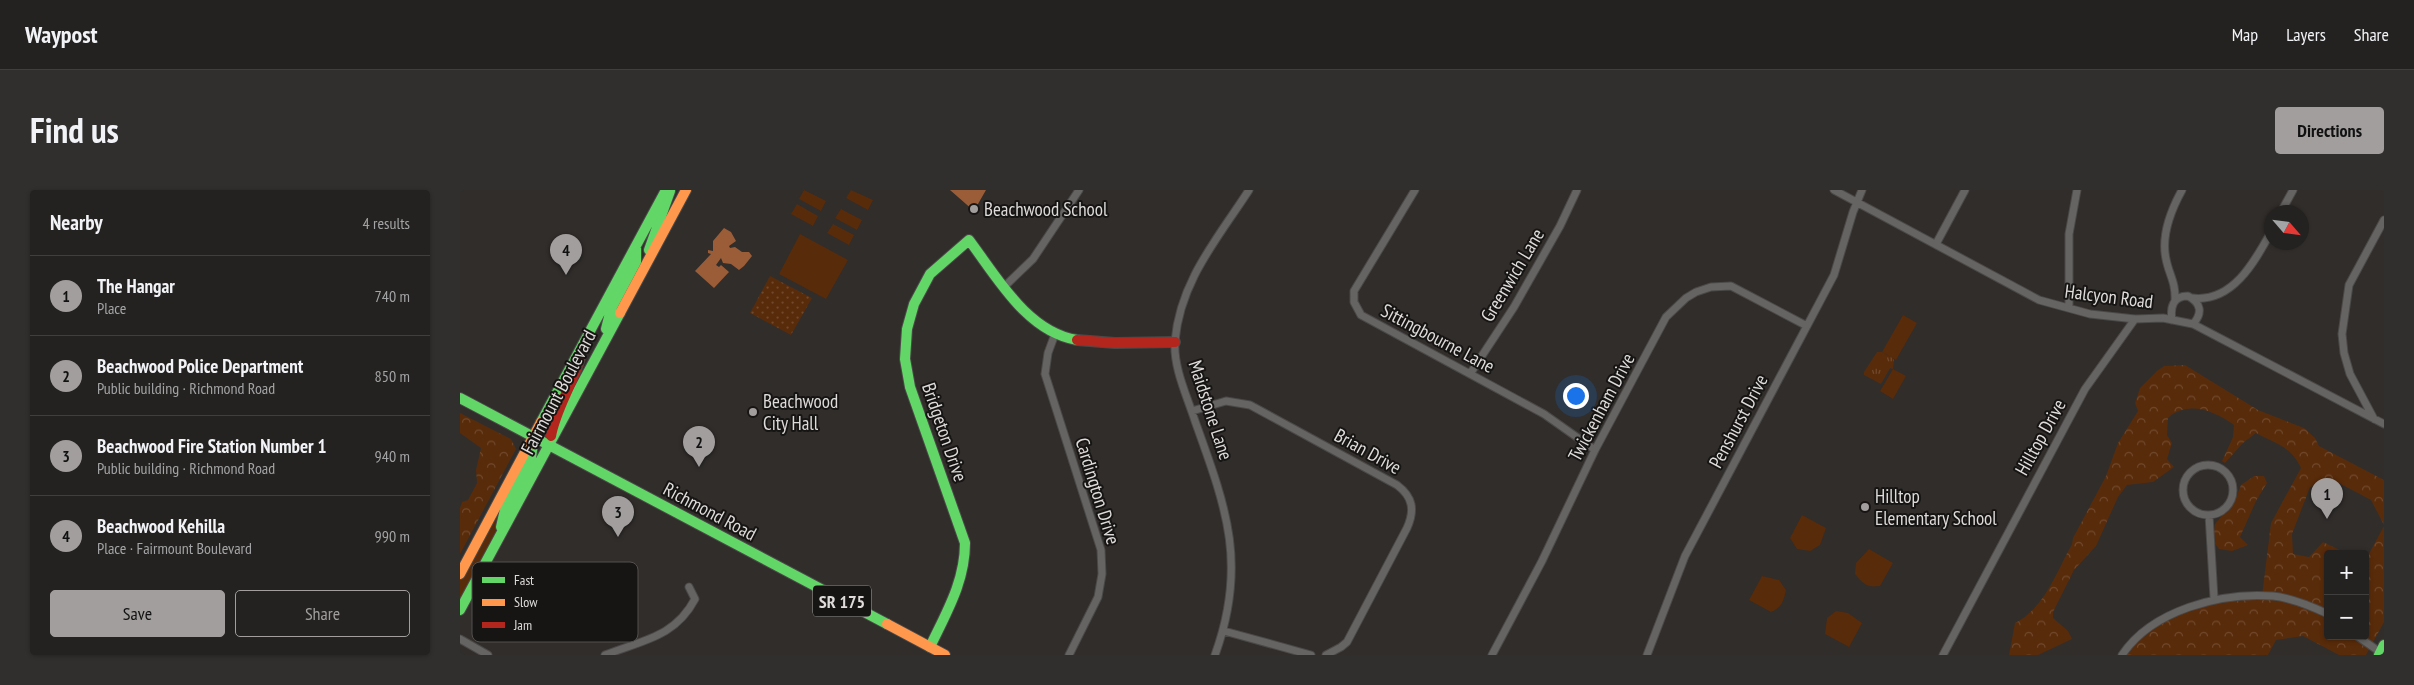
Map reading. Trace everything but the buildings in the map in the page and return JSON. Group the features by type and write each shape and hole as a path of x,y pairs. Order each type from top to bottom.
{"main road":[{"name":"Fairmount Boulevard","path":"460,574 668,190"},
{"path":"645,266 652,236 666,208 668,190"},
{"name":"Fairmount Boulevard","path":"486,562 686,190"},
{"name":"Bridgeton Drive","path":"930,647 959,586 966,556 965,543 910,386 905,359 907,329 914,304 930,274 969,240 1006,285"},
{"path":"601,347 611,309 636,262 636,246"},
{"path":"1006,285 1023,310 1055,334 1083,341 1175,342"},
{"path":"550,445 552,418 577,373 583,345"},
{"name":"Richmond Road","path":"460,398 945,655"},
{"path":"499,537 506,505 531,458 534,436"},
{"name":"Fairmount Boulevard","path":"460,610 472,588"}],"street":[{"path":"1006,285 1033,259 1079,190"},
{"name":"Maidstone Lane","path":"1215,655 1224,630 1230,601 1232,570 1230,530 1220,488 1180,375 1175,342 1184,298 1190,282 1204,256 1249,190"},
{"name":"Sittingbourne Lane","path":"1415,190 1354,291 1354,302 1361,314 1544,414 1595,450"},
{"name":"Greenwich Lane","path":"1470,374 1514,307 1560,226 1577,190"},
{"name":"Halcyon Road","path":"1834,190 2039,300 2090,314 2135,319 2172,320 2193,324 2384,424"},
{"name":"Penshurst Drive","path":"1647,655 1685,556 1834,275 1862,190"},
{"path":"1936,244 1965,190"},
{"path":"2069,308 2069,234 2077,190"},
{"path":"2175,301 2175,286 2166,258 2166,238 2170,214 2182,190"},
{"path":"2285,205 2293,190"},
{"path":"2374,419 2350,374 2344,353 2342,334 2348,284 2384,220"},
{"path":"2193,324 2207,300 2230,287 2244,275 2264,245"},
{"name":"Twickenham Drive","path":"1492,655 1542,561 1595,450 1666,317 1686,298 1711,288 1731,286 1807,326"},
{"path":"2175,286 2199,305 2200,314"},
{"path":"2172,320 2172,305 2178,298 2190,297 2207,300"},
{"name":"Hilltop Drive","path":"1942,655 2085,390 2135,319"},
{"name":"Cardington Drive","path":"1055,334 1048,353 1045,374 1101,550 1102,574 1098,597 1070,655"},
{"name":"Brian Drive","path":"1192,411 1226,401 1250,405 1397,485 1409,496 1412,512 1407,528 1346,642 1326,655"},
{"path":"2207,465 2220,468 2226,473 2233,488 2230,502 2225,508 2209,515 2198,513 2189,507 2182,493 2183,484 2188,475 2197,467 2207,465"},
{"path":"2209,515 2214,598"},
{"path":"605,655 670,630 687,614 695,599 689,587"},
{"path":"2122,655 2132,640 2160,620 2214,598 2274,596 2310,605 2324,612"},
{"path":"1224,630 1311,655"},
{"path":"460,639 488,655"},
{"path":"2363,640 2381,651"}],"green space":[{"path":"804,190 826,201 821,211 799,199"},
{"path":"851,190 873,200 868,210 846,198"},
{"path":"797,204 818,216 813,226 791,214"},
{"path":"841,209 862,220 857,230 835,218"},
{"path":"833,224 854,235 849,245 827,233"},
{"path":"800,234 848,260 826,299 779,274"},
{"path":"770,276 812,298 791,335 750,313"},
{"path":"1903,315 1917,323 1896,360 1882,352"},
{"path":"1877,352 1882,352 1894,359 1893,369 1890,368 1881,384 1864,375"},
{"path":"2185,365 2258,410 2304,428 2315,438 2319,446 2384,480 2384,525 2371,500 2335,481 2310,487 2292,534 2293,554 2309,557 2323,542 2340,550 2324,550 2324,640 2369,640 2369,554 2384,526 2384,622 2366,655 2339,655 2303,636 2276,640 2268,655 2122,655 2160,620 2214,598 2262,596 2271,523 2301,468 2288,450 2256,433 2243,443 2225,463 2222,461 2233,437 2234,425 2218,415 2192,409 2176,413 2168,418 2167,435 2172,443 2167,459 2174,467 2153,482 2127,485 2118,497 2096,546 2074,570 2053,612 2053,618 2068,631 2072,639 2038,655 2009,655 2015,623 2034,609 2055,577 2072,544 2073,538 2106,476 2118,443 2138,411 2135,403 2140,388 2164,366"},
{"path":"1893,369 1906,376 1893,399 1880,391"},
{"path":"460,413 511,439 516,449 460,554 460,508 462,502 468,500 477,483 476,470 481,448 460,433"},
{"path":"2254,476 2264,476 2267,483 2256,501 2240,537 2248,545 2232,551 2219,549 2213,541 2215,524 2235,500 2241,485"},
{"path":"501,503 504,505 495,536 481,562 472,562 472,579 460,602 460,579"},
{"path":"1802,515 1826,528 1820,545 1810,551 1797,549 1790,538"},
{"path":"1869,549 1893,563 1880,586 1866,584 1855,574 1856,563"},
{"path":"1762,576 1779,580 1786,590 1782,604 1771,612 1749,600"},
{"path":"1836,611 1848,613 1862,623 1849,647 1825,634 1827,618"}],"shaded area":[{"path":"950,190 986,190 974,211"},
{"path":"724,228 731,232 736,241 729,246 730,248 735,247 742,252 749,252 752,256 739,270 731,264 723,263 721,258 716,265 719,267 721,265 729,272 714,288 695,271 711,254 708,253 708,250 713,251 713,241"}],"traffic: fast":[{"path":"541,422 666,190"},
{"path":"649,250 670,191"},
{"path":"930,647 954,597 962,571 965,543 910,387 905,359 907,329 914,304 930,274 969,240 1002,286 1028,315 1059,335 1077,340"},
{"path":"606,329 611,309 636,262 636,248"},
{"path":"486,562 620,313"},
{"path":"460,398 887,624"},
{"path":"501,527 506,505 531,458 533,443"},
{"path":"460,610 472,588"},
{"path":"2379,655 2384,645"}],"traffic: slow":[{"path":"620,313 686,190"},
{"path":"460,574 541,422"},
{"path":"887,624 945,655"}],"traffic: jam":[{"path":"1077,340 1115,343 1175,342"},
{"path":"551,436 553,426 580,357"}],"place":[{"name":"Beachwood School","path":"974,209"},
{"name":"Beachwood Kehilla","path":"566,275"},
{"name":"Beachwood City Hall","path":"753,412"},
{"name":"Beachwood Police Department","path":"699,467"},
{"name":"Hilltop Elementary School","path":"1865,507"},
{"name":"The Hangar","path":"2327,519"},
{"name":"Beachwood Fire Station Number 1","path":"618,537"}]}
